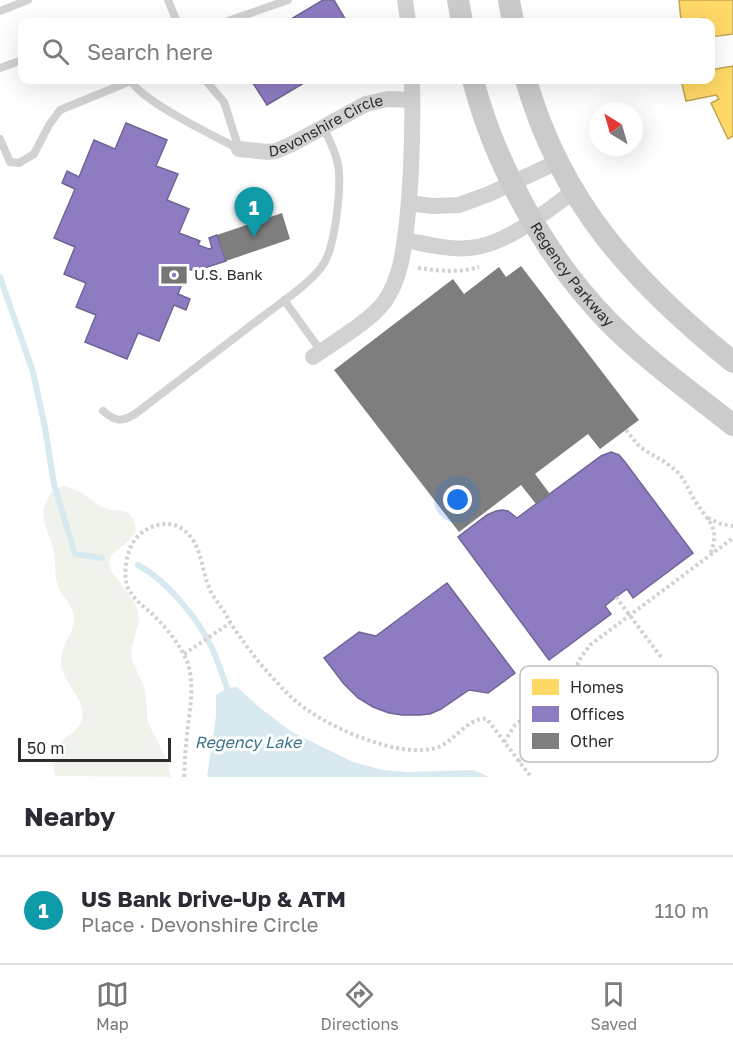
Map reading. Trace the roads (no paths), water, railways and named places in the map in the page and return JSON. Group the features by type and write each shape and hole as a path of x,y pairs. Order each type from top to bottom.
{"main road":[{"path":"458,0 461,18"},
{"path":"509,0 512,18"},
{"name":"Regency Parkway","path":"474,84 488,127 513,183 533,220 567,273 608,321 646,356 733,424"},
{"path":"527,84 544,133 557,162 614,249 684,321 733,362"}],"street":[{"path":"405,0 407,18"},
{"path":"317,354 366,320 384,303 398,272 405,240 412,168 412,84"},
{"name":"Devonshire Circle","path":"238,149 276,151 372,102 388,99 412,100"},
{"path":"409,203 432,206 459,205 480,198 557,162"},
{"path":"405,240 452,248 488,245 533,220 574,191"}],"lane":[{"path":"0,11 28,0"},
{"path":"168,0 175,18"},
{"path":"236,18 288,0"},
{"path":"0,68 18,61"},
{"path":"0,139 10,162 19,162 34,154 49,124 60,110 122,84"},
{"path":"132,84 161,107 238,149"},
{"path":"208,84 224,102 238,149"},
{"path":"103,411 118,420 127,419 135,414 284,300 320,269 330,249 339,194 338,165 323,127"},
{"path":"284,300 317,354"}],"water":[{"name":"Regency Lake","path":"237,687 292,732 353,762 383,770 408,772 473,770 490,777 207,777 216,716 216,695 227,688"}],"waterway":[{"path":"0,277 33,372 54,484 75,554 102,558"},
{"path":"138,565 170,590 198,624 212,648 227,688"}],"place":[{"name":"US Bank Drive-Up & ATM","path":"254,237"},
{"name":"U.S. Bank","path":"174,275"}]}
